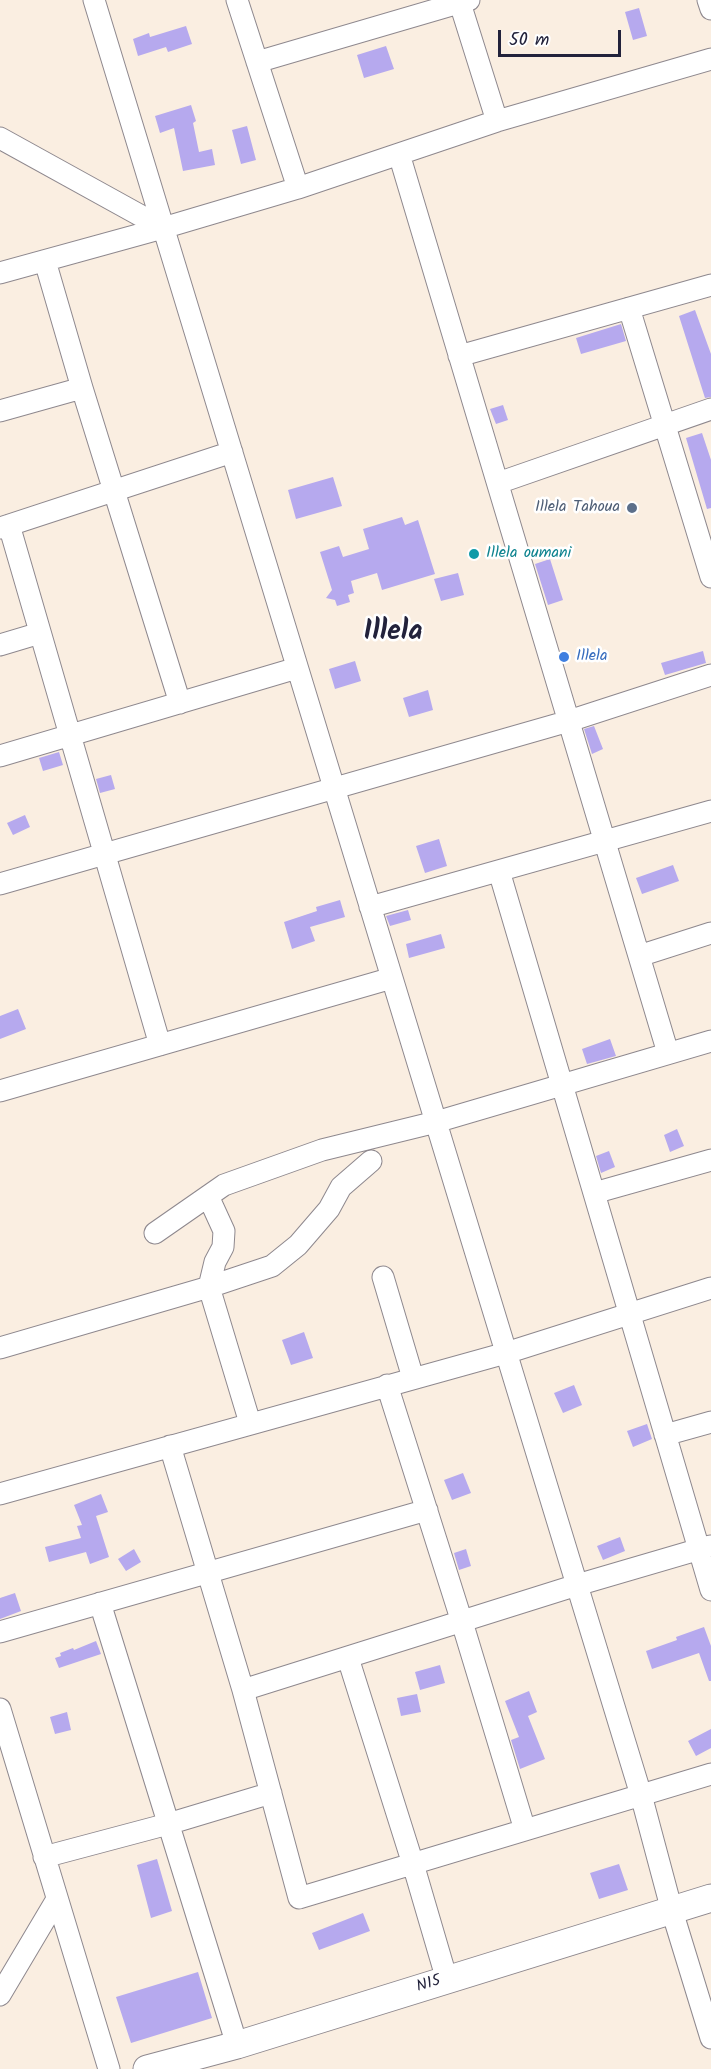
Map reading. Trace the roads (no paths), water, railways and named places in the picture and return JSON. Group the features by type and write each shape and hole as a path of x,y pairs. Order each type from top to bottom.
{"main road":[{"name":"N15","path":"147,2069 237,2045 711,1898"}],"street":[{"path":"94,0 641,1795 672,1911 711,2038"},
{"path":"237,0 298,188"},
{"path":"708,0 711,9"},
{"path":"257,62 463,1 497,121"},
{"path":"0,273 298,188 497,121 711,59"},
{"path":"0,138 163,228"},
{"path":"399,154 668,1053"},
{"path":"45,261 180,703"},
{"path":"459,356 711,285"},
{"path":"629,308 711,578"},
{"path":"0,411 82,388"},
{"path":"498,483 711,409"},
{"path":"160,1045 40,633 4,526 232,452"},
{"path":"0,645 40,633"},
{"path":"0,756 297,668"},
{"path":"0,884 568,721 711,675"},
{"path":"370,908 711,811"},
{"path":"500,871 665,1435 705,1548 711,1590"},
{"path":"639,956 711,933"},
{"path":"0,1091 392,978"},
{"path":"155,1233 224,1185 322,1150 436,1122 711,1041"},
{"path":"594,1193 711,1160"},
{"path":"0,1348 272,1266 298,1245 329,1209 341,1187 371,1161"},
{"path":"208,1196 224,1231 223,1247 215,1262 208,1287 250,1423"},
{"path":"383,1277 413,1378"},
{"path":"0,1494 506,1353 711,1288"},
{"path":"387,1385 525,1830"},
{"path":"665,1435 711,1422"},
{"path":"170,1446 243,1690 299,1898 711,1774"},
{"path":"0,1632 427,1510"},
{"path":"243,1690 577,1585 705,1548"},
{"path":"100,1604 237,2045"},
{"path":"348,1658 447,1980"},
{"path":"0,1709 4,1741 44,1857 109,2069"},
{"path":"44,1857 168,1824 271,1792"},
{"path":"0,1995 57,1899"}],"place":[{"name":"Illela Tahoua","path":"632,508"},
{"name":"Illela oumani","path":"474,554"},
{"name":"Illela","path":"564,657"}],"district":[{"name":"Illela","path":"393,634"}]}
